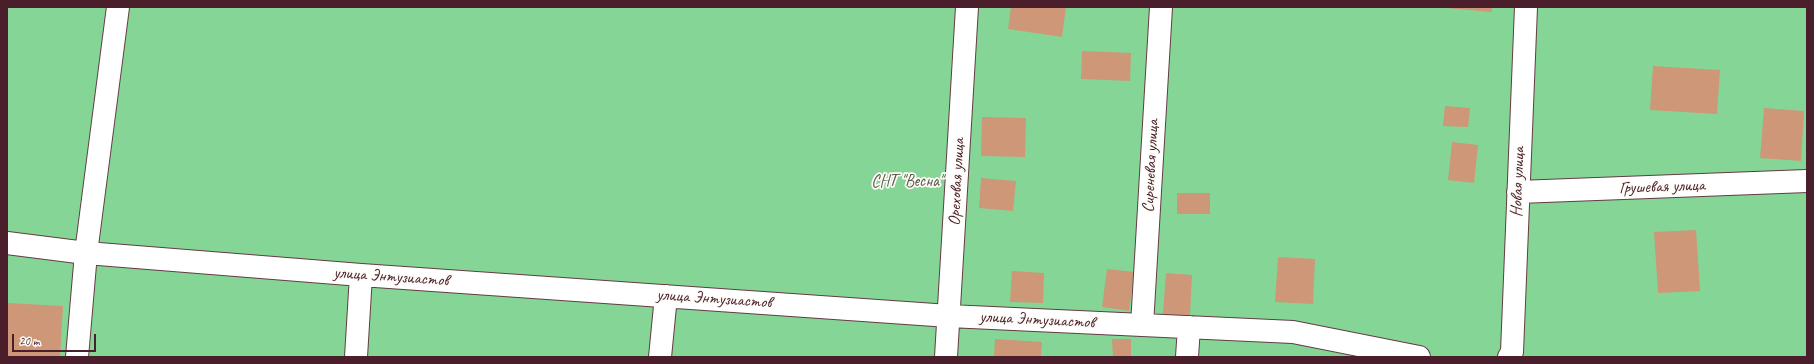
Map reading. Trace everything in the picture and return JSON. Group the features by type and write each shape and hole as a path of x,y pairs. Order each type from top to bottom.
{"street":[{"path":"78,357 86,252 118,7"},
{"name":"Ореховая улица","path":"946,357 967,7"},
{"name":"Сиреневая улица","path":"1142,325 1161,7"},
{"name":"Новая улица","path":"1509,357 1512,352 1526,7"},
{"name":"Грушевая улица","path":"1518,192 1807,181"},
{"name":"улица Энтузиастов","path":"7,243 86,252 361,275 949,316 1293,332 1420,357"},
{"path":"356,357 361,275"},
{"path":"660,357 666,296"},
{"path":"1187,357 1189,328"}],"green space":[{"name":"СНТ \"Весна\"","path":"7,7 1807,7 1807,357 7,357"}],"building":[{"path":"1011,7 1066,7 1062,37 1008,29"},
{"path":"1435,7 1492,7 1492,12"},
{"path":"1082,51 1131,53 1130,81 1081,79"},
{"path":"1653,66 1720,70 1717,114 1650,110"},
{"path":"1445,106 1470,108 1468,127 1443,126"},
{"path":"1764,108 1804,111 1801,161 1760,158"},
{"path":"982,117 1026,118 1025,157 981,156"},
{"path":"1452,142 1478,145 1474,183 1448,180"},
{"path":"981,178 1016,181 1013,211 979,208"},
{"path":"1177,193 1210,193 1210,214 1177,214"},
{"path":"1696,230 1700,291 1658,293 1654,232"},
{"path":"1278,257 1315,259 1313,304 1275,302"},
{"path":"1107,269 1134,272 1129,311 1102,307"},
{"path":"1012,271 1044,273 1043,303 1010,302"},
{"path":"1166,273 1192,275 1190,316 1163,314"},
{"path":"7,303 63,306 60,357 7,357"},
{"path":"995,339 1042,342 1041,357 994,357"},
{"path":"1112,339 1131,339 1131,357 1113,357"}]}
